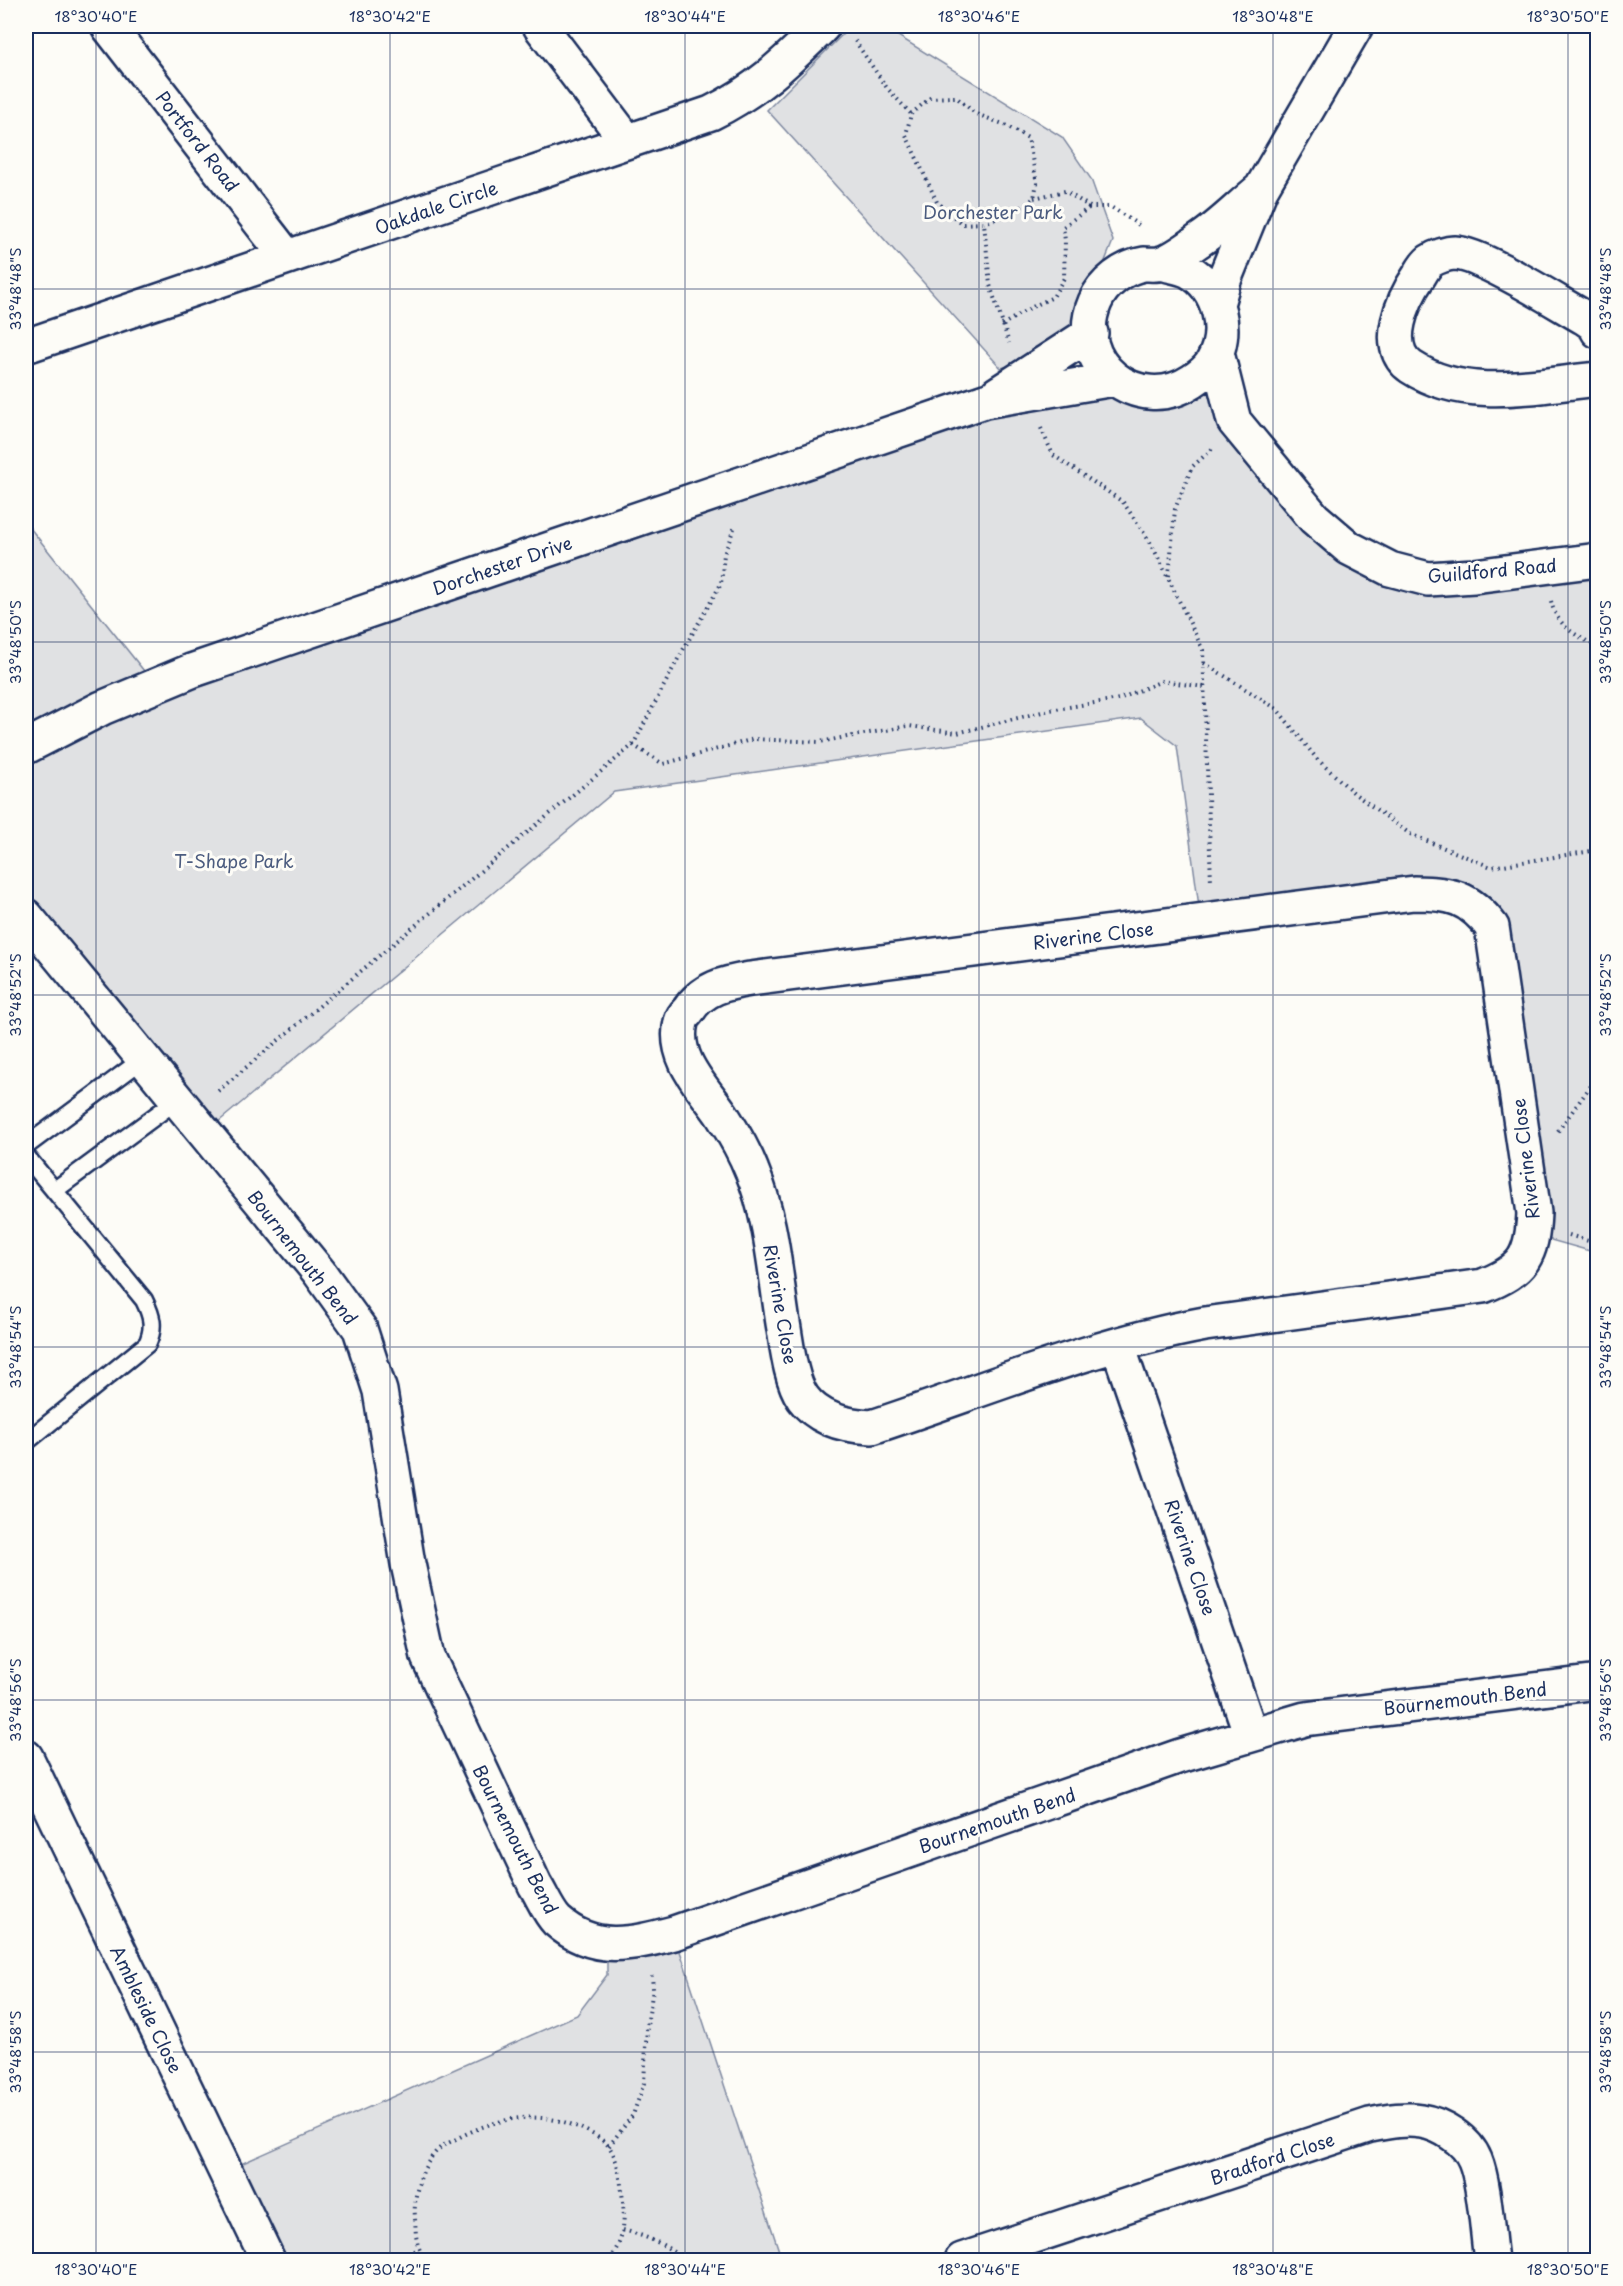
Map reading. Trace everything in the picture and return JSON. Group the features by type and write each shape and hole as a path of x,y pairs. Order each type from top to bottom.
{"street":[{"name":"Portford Road","path":"108,26 287,257"},
{"path":"540,26 627,141"},
{"path":"1217,304 1224,280 1261,189 1356,26"},
{"name":"Oakdale Circle","path":"26,346 711,113 733,103 760,86 837,30"},
{"path":"1162,263 1204,237 1261,189"},
{"path":"1598,331 1595,325 1585,318 1488,264 1455,253 1440,256 1428,262 1413,284 1399,313 1397,329 1399,348 1409,365 1432,378 1457,386 1487,389 1598,379"},
{"path":"1162,263 1189,271 1209,290 1217,304 1221,320 1221,337 1217,353 1205,372 1178,390 1155,394 1141,393 1114,379 1099,362 1091,342 1090,322 1095,302 1106,285 1122,272 1142,264 1162,263"},
{"name":"Dorchester Drive","path":"26,747 102,708 191,671 986,401 1024,386 1091,333"},
{"name":"Guildford Road","path":"1217,353 1236,424"},
{"name":"Dorchester Drive","path":"1024,386 1114,379"},
{"name":"Guildford Road","path":"1178,390 1236,424 1314,518 1349,548 1390,569 1428,579 1598,560"},
{"name":"Riverine Close","path":"1414,893 1437,893 1462,898 1481,912 1492,927 1497,947 1534,1213 1533,1235 1526,1258 1508,1276 1483,1286 1160,1332 1035,1371 872,1427 849,1426 824,1416 803,1398 789,1364 767,1216 752,1171 723,1116 692,1074 680,1046 681,1022 692,1004 710,989 725,983 1215,919 1414,893"},
{"name":"Bournemouth Bend","path":"26,916 319,1272 360,1329 380,1391 408,1563 428,1657 535,1885 555,1920 576,1934 607,1945 638,1942 675,1934 1180,1756 1305,1719 1598,1682"},
{"name":"Riverine Close","path":"1118,1346 1251,1735"},
{"name":"Ambleside Close","path":"26,1757 268,2260"},
{"name":"Bradford Close","path":"962,2260 1370,2125 1395,2121 1421,2121 1440,2128 1458,2138 1475,2159 1481,2183 1491,2260"}],"lane":[{"path":"26,1146 143,1059"},
{"path":"55,1190 183,1108"},
{"path":"26,1156 144,1300 152,1316 153,1331 147,1344 26,1442"}],"path":[{"path":"837,30 911,114"},
{"path":"1034,198 1037,183 1028,138 1003,124 976,114 956,97 930,98 911,114 906,135 937,202 962,224 984,223 1015,212 1034,198 1065,191 1090,207 1111,207 1142,227 1162,263"},
{"path":"1002,325 1053,297 1064,278 1063,227 1090,207"},
{"path":"984,223 990,285 1024,386 1053,455 1123,502 1152,545 1203,650 1209,858 1215,919"},
{"path":"1169,578 1175,509 1192,467 1236,424"},
{"path":"183,1108 429,914 633,746 679,657 721,584 724,554 752,480"},
{"path":"1544,567 1553,612 1567,630 1598,647"},
{"path":"1203,662 1277,709 1317,759 1355,794 1410,834 1491,867 1598,850"},
{"path":"633,746 663,764 754,739 819,742 909,726 957,733 1050,710 1119,699 1162,681 1204,687"},
{"path":"1528,1174 1598,1076"},
{"path":"609,2146 633,2115 644,2083 653,1989 650,1961 638,1942"},
{"path":"426,2260 418,2250 414,2209 417,2190 427,2163 442,2147 471,2132 499,2121 526,2116 566,2122 588,2132 609,2146 618,2169 625,2218 620,2243 608,2260"},
{"path":"623,2230 649,2238 676,2253 683,2260"},
{"path":"379,2260 418,2250"}],"green space":[{"name":"Dorchester Park","path":"851,26 882,26 1062,137 1091,179 1113,241 1069,351 1001,368 767,110"},
{"name":"T-Shape Park","path":"1205,372 1234,421 1390,569 1597,560 1597,1253 1533,1235 1497,947 1462,898 1201,921 1177,746 1141,718 614,792 205,1133 26,916 26,523 156,686 985,401 1114,379"},
{"path":"674,1933 782,2260 268,2260 225,2171 577,2015 607,1975 607,1945"}]}
